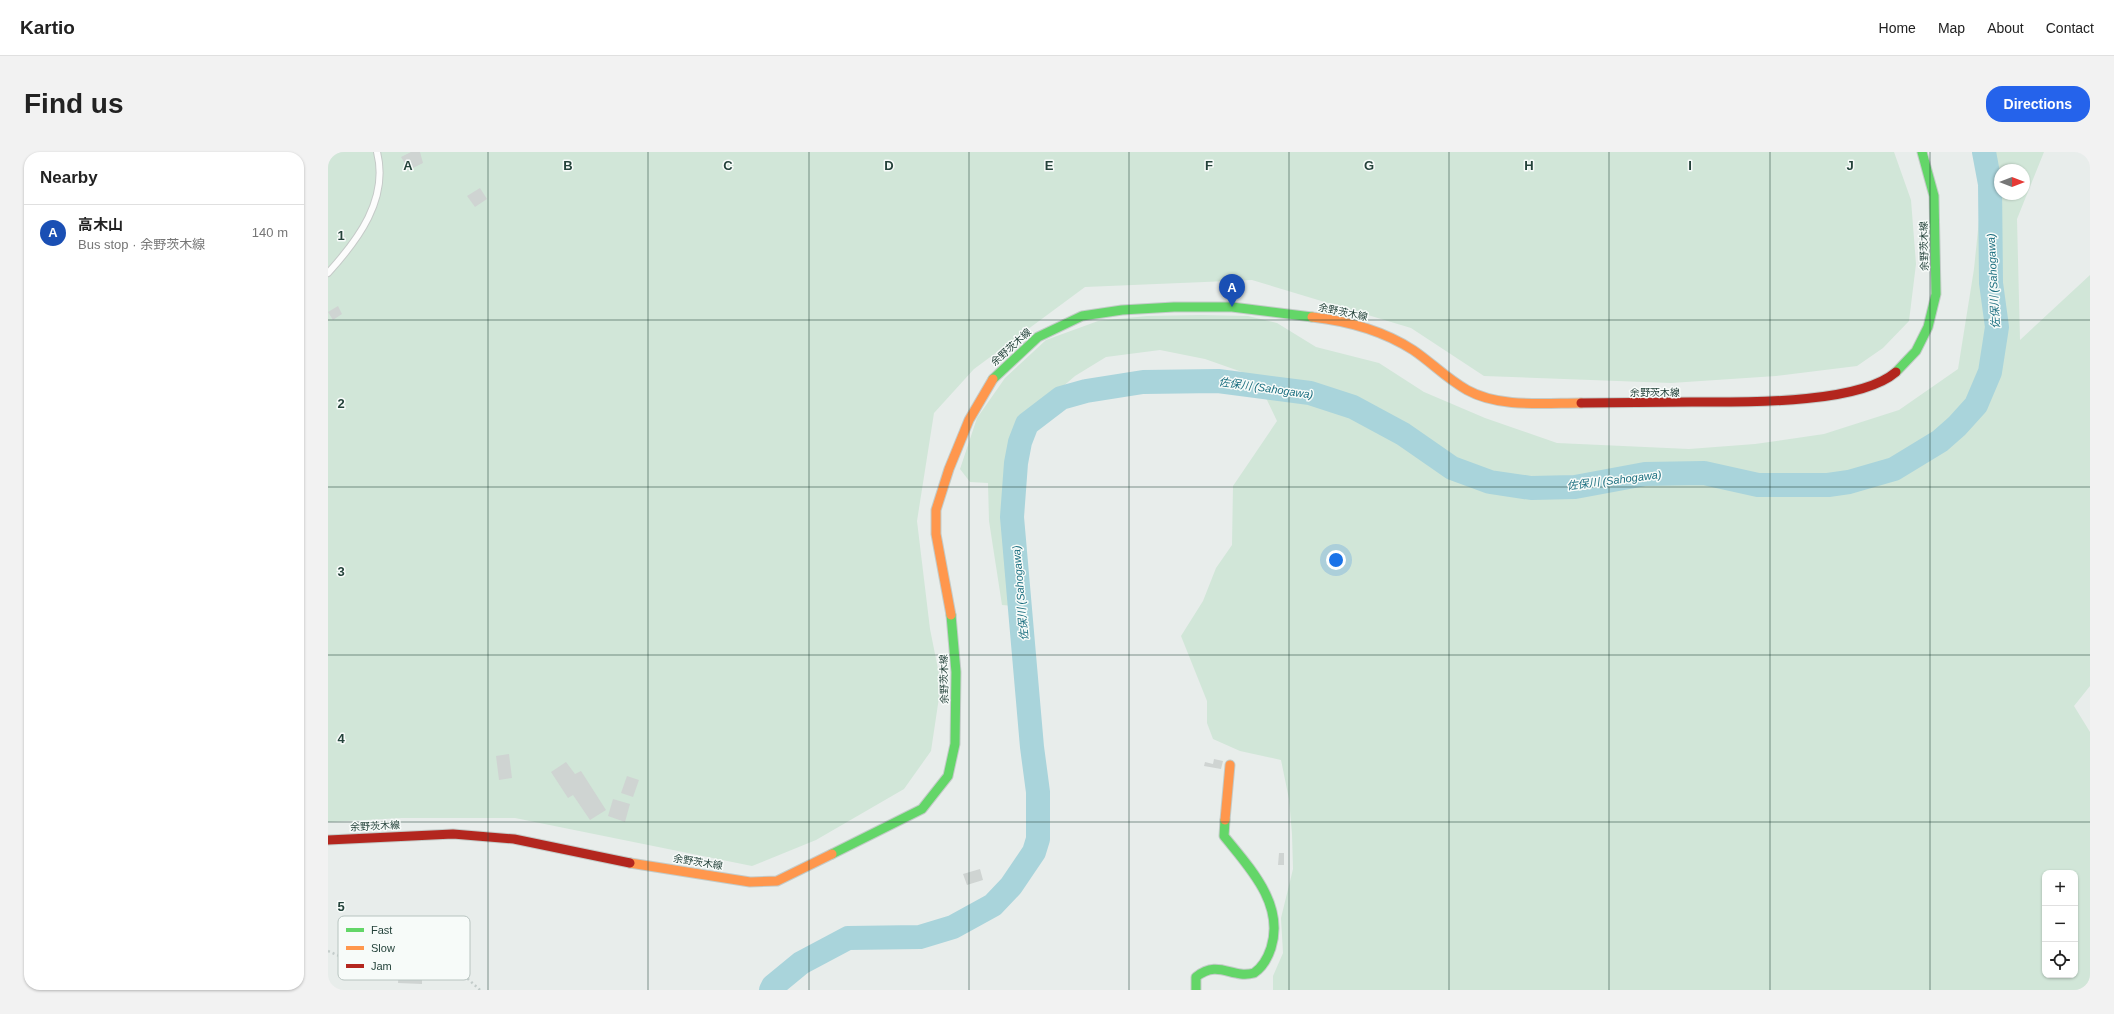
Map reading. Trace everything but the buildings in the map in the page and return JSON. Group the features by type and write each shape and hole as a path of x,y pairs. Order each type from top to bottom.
{"main road":[{"name":"余野茨木線","path":"328,840 453,834 514,839 619,861 750,882 777,881 922,809 948,776 955,744 956,672 953,623 936,534 936,510 949,469 969,420 993,378 1038,337 1082,316 1122,310 1174,307 1232,307 1332,319 1362,326 1388,336 1413,350 1467,390 1495,400 1534,403 1759,402 1837,395 1866,388 1895,374 1916,351 1928,327 1936,294 1934,196 1922,152"},
{"path":"1196,990 1196,977 1202,971 1220,968 1243,974 1253,973 1264,963 1273,945 1275,924 1273,910 1267,895 1256,876 1224,836 1230,765"}],"lane":[{"path":"328,273 343,256 369,218 378,194 380,164 377,152"}],"path":[{"path":"328,951 338,955"},
{"path":"469,980 480,990"}],"green space":[{"path":"328,152 1894,152 1911,200 1916,264 1909,321 1883,348 1857,366 1776,376 1671,383 1484,376 1411,328 1252,280 1085,287 974,369 934,413 917,521 930,629 941,684 931,751 904,789 816,840 752,866 515,818 402,818 328,822"},
{"path":"1986,152 2044,152 2030,187 2030,164 1994,164 1994,200 2025,200 2017,219 2020,340 2090,275 2090,686 2074,706 2090,732 2090,984 2087,990 1273,990 1273,976 1283,953 1281,918 1293,869 1289,799 1281,760 1240,751 1213,739 1207,723 1207,701 1181,636 1203,601 1216,568 1232,545 1233,486 1277,421 1267,400 1242,372 1205,359 1160,350 1106,357 1075,376 1024,420 1009,453 1003,488 1006,545 1014,606 1002,605 989,521 988,483 970,482 960,469 977,418 1005,378 1046,340 1098,321 1147,316 1248,316 1277,323 1316,347 1379,363 1424,392 1485,418 1557,443 1689,449 1755,444 1824,434 1899,410 1958,369 1974,269"}],"waterway":[{"name":"佐保川 (Sahogawa)","path":"771,990 773,986 801,963 848,938 920,937 953,927 993,905 1011,886 1034,852 1038,839 1038,792 1032,747 1012,517 1016,463 1020,442 1027,424 1061,398 1086,391 1143,382 1218,381 1310,393 1353,407 1403,434 1452,468 1490,482 1531,488 1575,487 1645,474 1704,473 1758,485 1828,485 1849,482 1894,469 1940,441 1957,426 1976,405 1990,372 1997,327 1991,283 1990,184 1984,152"}],"traffic: fast":[{"path":"1896,372 1916,351 1928,327 1936,294 1934,196 1922,152"},
{"path":"993,379 1038,337 1082,316 1122,310 1174,307 1232,307 1312,317"},
{"path":"832,854 922,809 948,776 955,744 956,672 951,615"},
{"path":"1196,990 1196,977 1204,972 1218,969 1238,974 1246,974 1257,971 1263,965 1268,955 1274,932 1273,916 1269,901 1254,873 1224,836 1225,820"}],"traffic: slow":[{"path":"1312,317 1352,324 1389,337 1413,350 1460,386 1480,396 1507,402 1537,404 1581,403"},
{"path":"951,615 936,534 936,510 949,469 969,420 993,379"},
{"path":"1225,820 1230,765"},
{"path":"630,863 750,882 777,881 832,854"}],"traffic: jam":[{"path":"1581,403 1739,402 1798,399 1855,391 1878,383 1896,372"},
{"path":"328,840 453,834 514,839 630,863"}],"place":[{"name":"高木山","path":"1232,307"}]}
